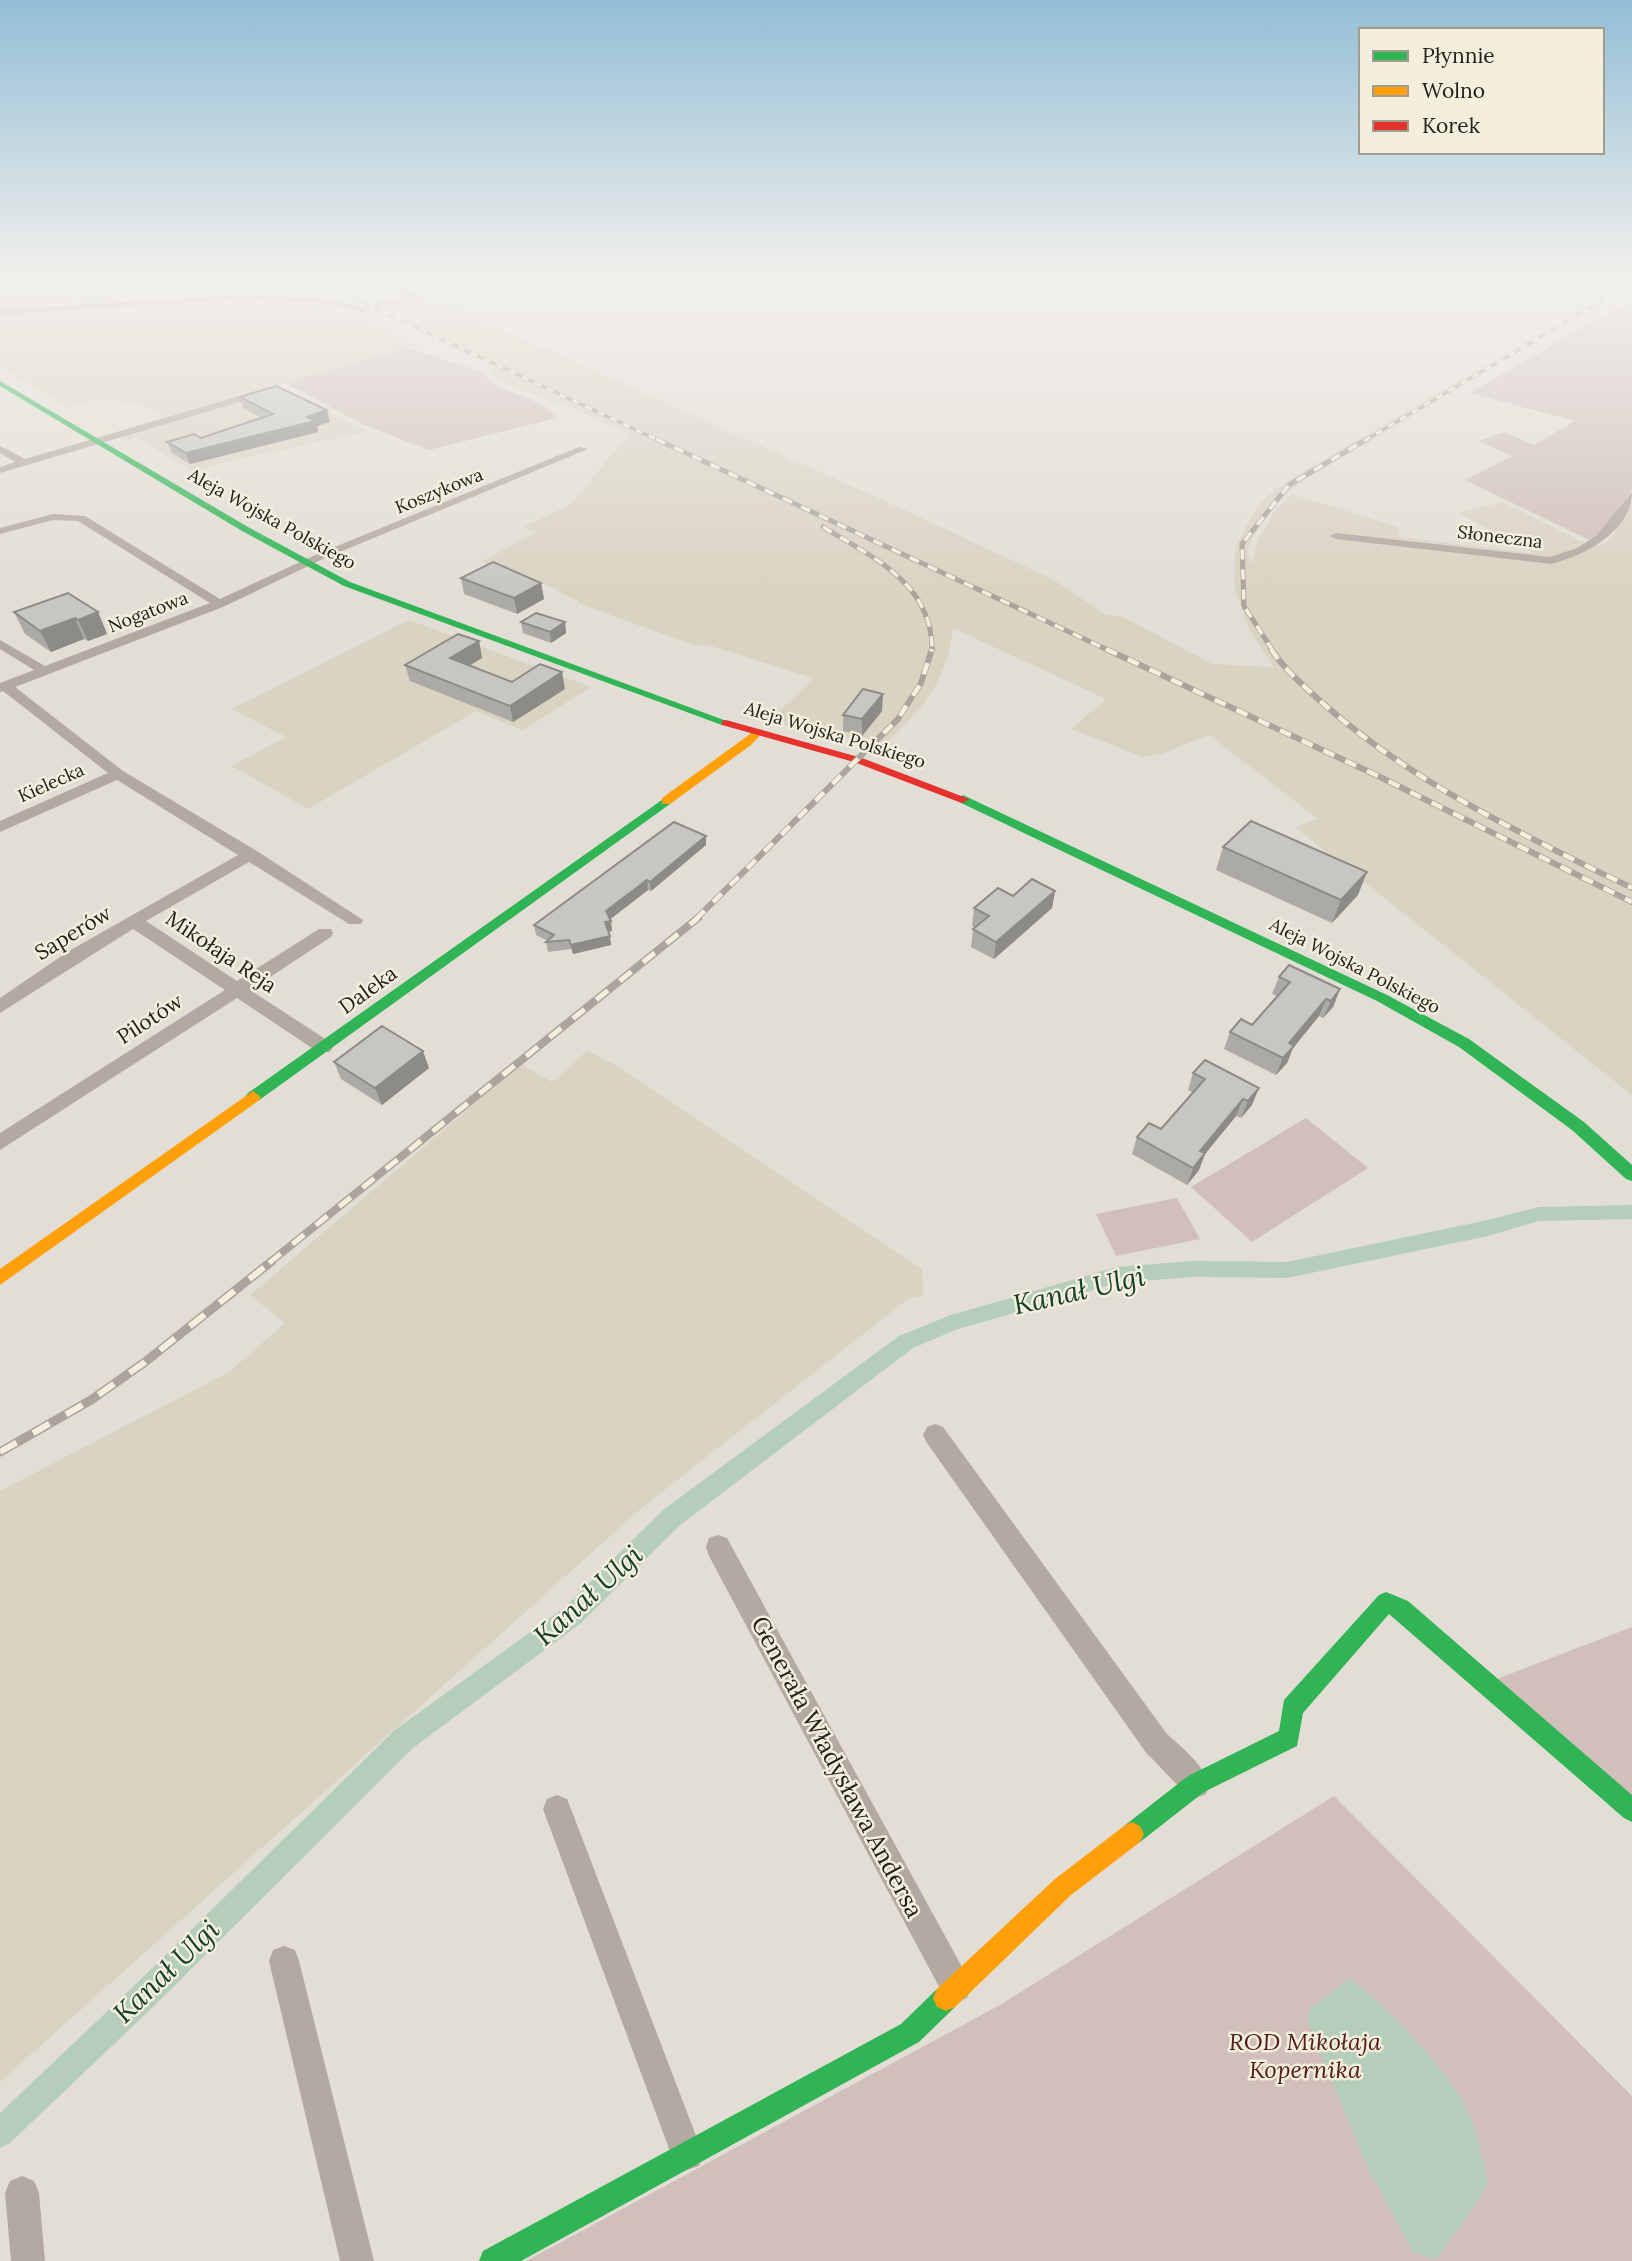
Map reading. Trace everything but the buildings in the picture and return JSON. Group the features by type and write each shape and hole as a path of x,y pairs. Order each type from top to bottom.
{"main road":[{"name":"Aleja Wojska Polskiego","path":"0,383 306,563 347,584 429,617 705,717 858,760 968,799 1382,998 1464,1043 1516,1078 1578,1126 1632,1175"},
{"name":"Daleka","path":"0,1278 747,743 757,732"},
{"path":"493,2261 910,2033 1063,1887 1196,1784 1289,1738 1292,1708 1386,1602 1401,1608 1632,1810"}],"street":[{"path":"0,470 275,389"},
{"path":"0,449 24,463"},
{"name":"Koszykowa","path":"306,563 583,449"},
{"name":"Słoneczna","path":"1336,536 1551,561 1579,553 1602,540 1632,495"},
{"path":"0,531 53,517 79,517 219,604"},
{"name":"Nogatowa","path":"2,687 219,604 306,563"},
{"path":"0,645 44,671"},
{"path":"2,687 118,774 355,920"},
{"name":"Kielecka","path":"0,827 118,774"},
{"name":"Mikołaja Reja","path":"251,854 135,922 324,1047"},
{"name":"Saperów","path":"0,1007 75,955 135,922"},
{"name":"Pilotów","path":"0,1143 325,933"},
{"path":"935,1435 1157,1744 1179,1763 1196,1784"},
{"name":"Generała Władysława Andersa","path":"719,1547 956,1987"},
{"path":"557,1809 687,2154"},
{"path":"284,1961 357,2261"},
{"path":"22,2193 28,2261"}],"shaded area":[{"path":"25,382 291,382 275,386 368,431 226,462 195,472 134,437 128,441 114,433 163,418 136,402 95,400 69,408"},
{"path":"504,382 618,382 1052,579 1106,615 1123,617 1212,664 1274,667 1249,629 1234,586 1235,547 1257,507 1274,491 1458,382 1470,382 1301,482 1268,510 1247,549 1251,564 1259,538 1274,512 1292,494 1398,527 1400,537 1533,553 1458,513 1502,502 1588,544 1600,546 1613,536 1632,502 1632,1095 1295,827 1318,819 1209,735 1164,753 1143,757 1071,729 1106,699 953,628 949,652 939,680 922,707 878,752 862,747 864,742 770,721 813,678 711,646 694,645 577,603 579,601 558,592 560,590 481,562 535,533 523,527 570,505 629,434 561,402 553,404"},
{"path":"409,620 591,687 523,730 476,711 308,809 232,766 286,737 232,709"},
{"path":"587,1051 617,1066 922,1269 923,1296 908,1299 644,1506 0,2082 0,1491 229,1372 285,1323 250,1295 521,1064 552,1082"},
{"path":"1349,1979 1381,2005 1435,2063 1463,2103 1476,2134 1488,2181 1478,2201 1436,2259 1414,2253 1366,2164 1308,2023 1310,2009"}],"green space":[{"path":"491,382 539,404 557,418 429,450 362,424 285,383"},
{"path":"1490,382 1632,382 1632,490 1597,540 1589,540 1465,480 1512,456 1478,441 1505,432 1534,445 1575,421 1470,393"},
{"path":"1306,1118 1368,1168 1252,1242 1191,1187"},
{"path":"1177,1198 1200,1239 1116,1256 1096,1214"},
{"path":"1632,1627 1632,1798 1497,1679"},
{"name":"ROD Mikołaja Kopernika","path":"1334,1796 1632,2096 1632,2261 526,2261 1000,2005"}],"waterway":[{"name":"Kanał Ulgi","path":"0,2133 144,1996 404,1739 573,1615 671,1518 906,1342 951,1323 1117,1275 1192,1269 1287,1270 1488,1228 1539,1214 1632,1212"}],"railway":[{"path":"532,382 660,441"},
{"path":"1364,441 1465,382"},
{"path":"656,439 1110,651"},
{"path":"1273,651 1244,606 1242,544 1289,485 1367,439"},
{"path":"823,527 880,562 911,590 923,608 930,628 932,649"},
{"path":"696,919 898,719 921,683 932,649"},
{"path":"1106,649 1376,775 1632,902"},
{"path":"1271,649 1318,699 1390,756 1509,827 1632,888"},
{"path":"269,1263 698,918"},
{"path":"0,1452 91,1400 145,1362 272,1261"}],"traffic: fast":[{"path":"0,383 245,529 347,584 726,723"},
{"path":"963,799 1382,998 1464,1043 1578,1126 1632,1175"},
{"path":"253,1097 666,801"},
{"path":"1132,1834 1196,1784 1289,1738 1292,1708 1386,1602 1401,1608 1632,1810"},
{"path":"493,2261 910,2033 946,1998"}],"traffic: slow":[{"path":"666,801 747,743 757,732"},
{"path":"0,1278 253,1097"},
{"path":"946,1998 1063,1887 1132,1834"}],"traffic: jam":[{"path":"726,723 858,760 963,799"}]}
